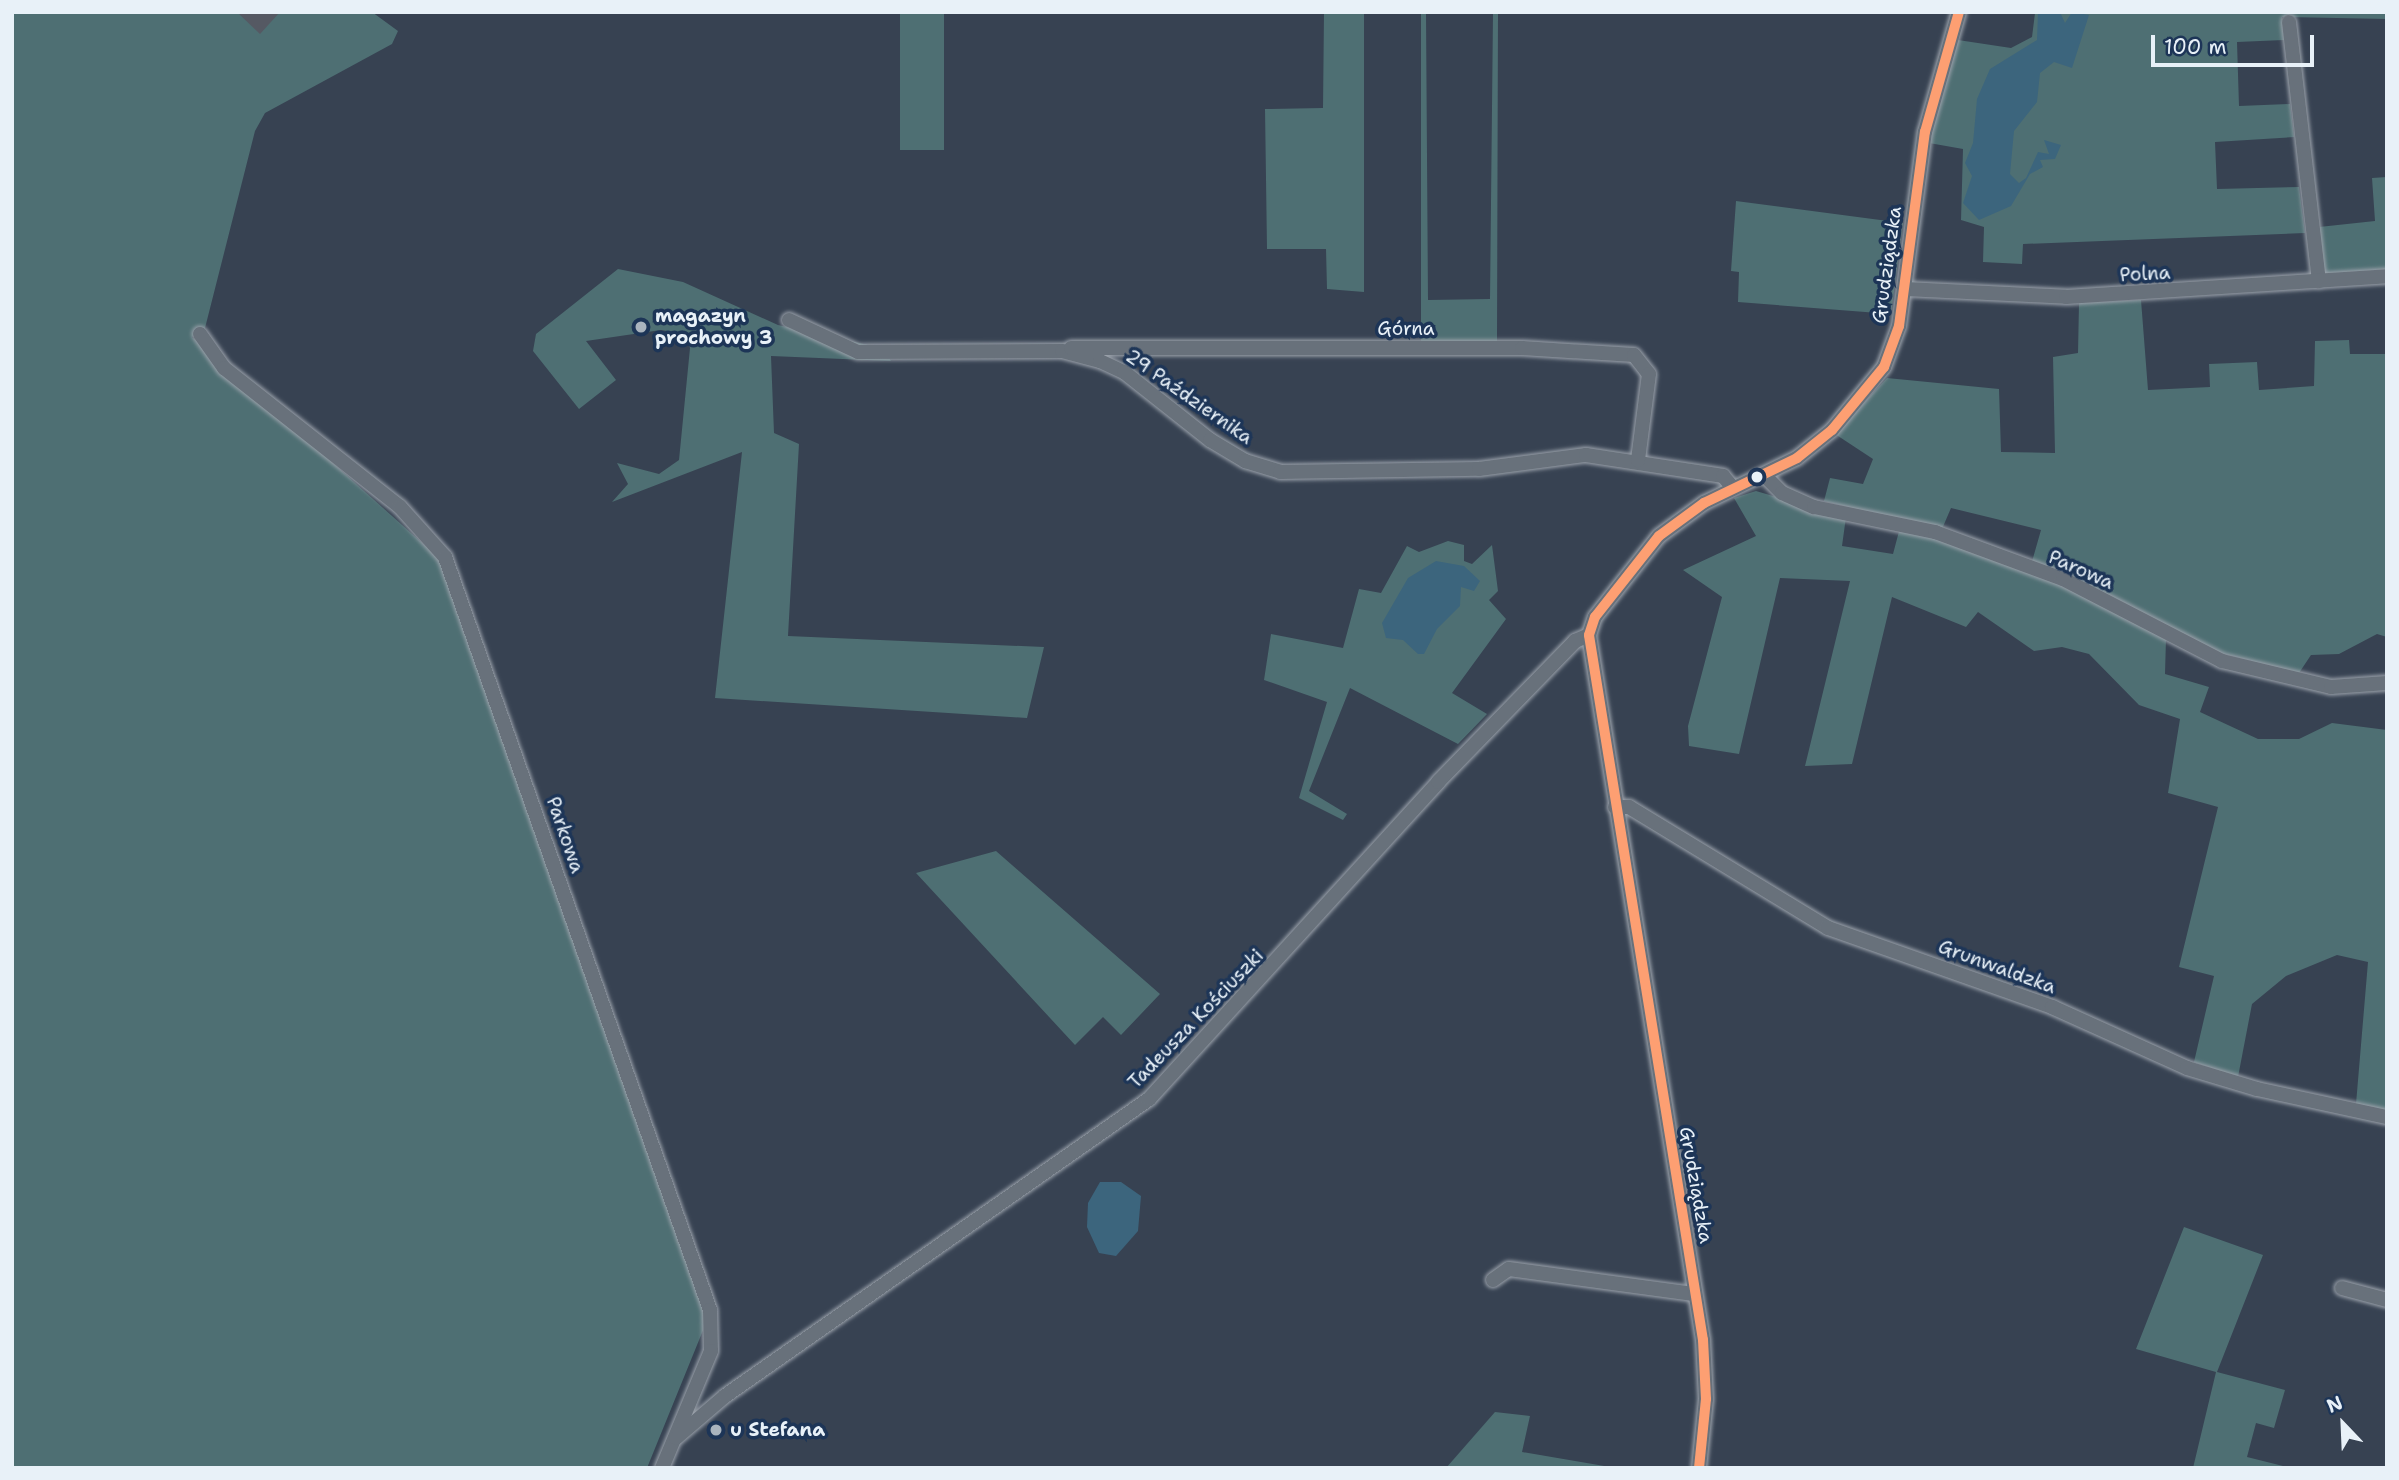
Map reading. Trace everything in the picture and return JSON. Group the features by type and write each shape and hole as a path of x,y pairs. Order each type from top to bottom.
{"street":[{"name":"Grudziądzka","path":"1699,1468 1706,1369 1589,635 1595,618 1642,552 1677,521 1733,488 1797,458 1832,430 1873,384 1894,347 1905,289 1925,132 1959,12"},
{"path":"2289,22 2319,281"},
{"name":"Polna","path":"1905,289 2066,297 2387,276"},
{"name":"29 Października","path":"789,320 858,352 1068,352 1124,372 1210,440 1245,461 1280,472 1479,469 1586,455 1639,460 1723,476 1733,488"},
{"name":"Parkowa","path":"200,334 224,368 400,507 445,557 710,1310 711,1351 662,1468"},
{"name":"Górna","path":"1068,352 1097,347 1522,348 1634,355 1649,374 1639,460"},
{"name":"Parowa","path":"1764,475 1782,493 1814,507 1935,531 2063,579 2222,661 2331,687 2387,683"},
{"name":"Tadeusza Kościuszki","path":"673,1441 725,1396 1149,1099 1438,782 1575,641 1589,635"},
{"name":"Grunwaldzka","path":"1615,807 1629,807 1828,928 2052,1007 2187,1068 2257,1089 2387,1117"},
{"path":"1493,1280 1509,1269 1695,1294"},
{"path":"2342,1287 2387,1300"}],"green space":[{"path":"12,12 372,12 398,31 392,44 265,113 255,131 204,332 192,337 439,558 705,1304 706,1323 647,1468 12,1468"},
{"path":"900,12 944,12 944,150 900,150"},
{"path":"1324,12 1364,12 1364,292 1327,289 1326,249 1267,249 1265,109 1323,108"},
{"path":"1421,12 1426,12 1428,300 1490,299 1493,12 1498,12 1497,344 1421,344"},
{"path":"2027,12 2387,12 2387,19 2282,17 2284,40 2237,42 2239,106 2290,104 2294,137 2215,142 2217,189 2299,187 2305,233 2023,244 2022,264 1983,262 1984,227 1961,220 1963,149 1929,143 1958,40 2011,48 2032,37 2035,13"},
{"path":"2387,177 2387,271 2323,276 2319,227 2375,221 2372,178"},
{"path":"1736,201 1903,223 1891,314 1738,302 1739,272 1731,271"},
{"path":"618,269 683,282 778,325 882,348 891,361 771,356 774,433 799,444 788,636 1044,647 1027,718 715,698 742,452 612,502 628,484 617,463 659,474 679,460 690,348 685,334 661,330 586,341 616,380 579,409 533,351 536,334"},
{"path":"2141,300 2148,390 2210,387 2209,364 2257,362 2259,390 2314,386 2315,341 2349,340 2350,354 2387,354 2387,637 2377,634 2339,654 2311,655 2299,673 2166,639 2165,674 2209,687 2200,712 2258,739 2299,739 2332,723 2387,730 2387,1112 2356,1104 2368,962 2337,955 2286,976 2252,1004 2238,1077 2194,1062 2214,976 2179,967 2218,807 2168,793 2180,719 2139,705 2089,654 2062,647 2034,651 1978,612 1966,627 1892,597 1852,764 1805,766 1850,581 1780,578 1739,754 1689,746 1688,726 1722,597 1683,570 1756,536 1734,498 1756,491 1846,517 1842,546 1893,554 1902,520 1824,501 1830,478 1863,484 1873,459 1835,434 1887,378 1999,389 2001,452 2055,453 2053,357 2078,353 2079,303","holes":["1951,508 2041,530 2031,565 1942,529"]},
{"path":"1448,541 1464,545 1464,561 1472,564 1492,545 1498,591 1489,600 1506,619 1452,693 1487,714 1458,744 1350,688 1309,791 1347,814 1343,820 1299,798 1327,702 1264,680 1271,634 1343,648 1359,589 1381,593 1407,546 1419,552"},
{"path":"996,851 1160,994 1121,1035 1103,1017 1075,1045 916,873"},
{"path":"2184,1227 2263,1255 2217,1372 2285,1390 2274,1428 2256,1423 2247,1457 2291,1468 2193,1468 2216,1372 2136,1349"},
{"path":"1495,1412 1530,1416 1522,1452 1616,1468 1446,1468"}],"water":[{"path":"2038,12 2060,12 2065,23 2072,12 2089,15 2072,68 2054,62 2040,73 2037,102 2014,131 2010,174 2019,183 2026,178 2038,152 2049,154 2044,140 2061,145 2055,159 2040,160 2043,167 2030,174 2011,206 1979,220 1963,203 1972,176 1965,163 1973,143 1977,99 1990,69 2037,40"},
{"path":"1436,561 1464,566 1480,581 1474,591 1461,587 1460,606 1437,629 1424,654 1418,654 1403,640 1386,638 1382,623 1408,578"},
{"path":"1100,1182 1121,1182 1141,1196 1138,1231 1116,1256 1099,1253 1087,1227 1088,1203"}],"building":[{"path":"237,12 280,12 260,34"}],"transit line":[{"path":"1699,1468 1706,1399 1703,1340 1589,635 1595,617 1659,536 1704,503 1797,458 1832,430 1884,367 1899,326 1925,132 1959,12"}],"place":[{"name":"magazyn prochowy 3","path":"641,327"},
{"name":"u Stefana","path":"716,1430"}]}
